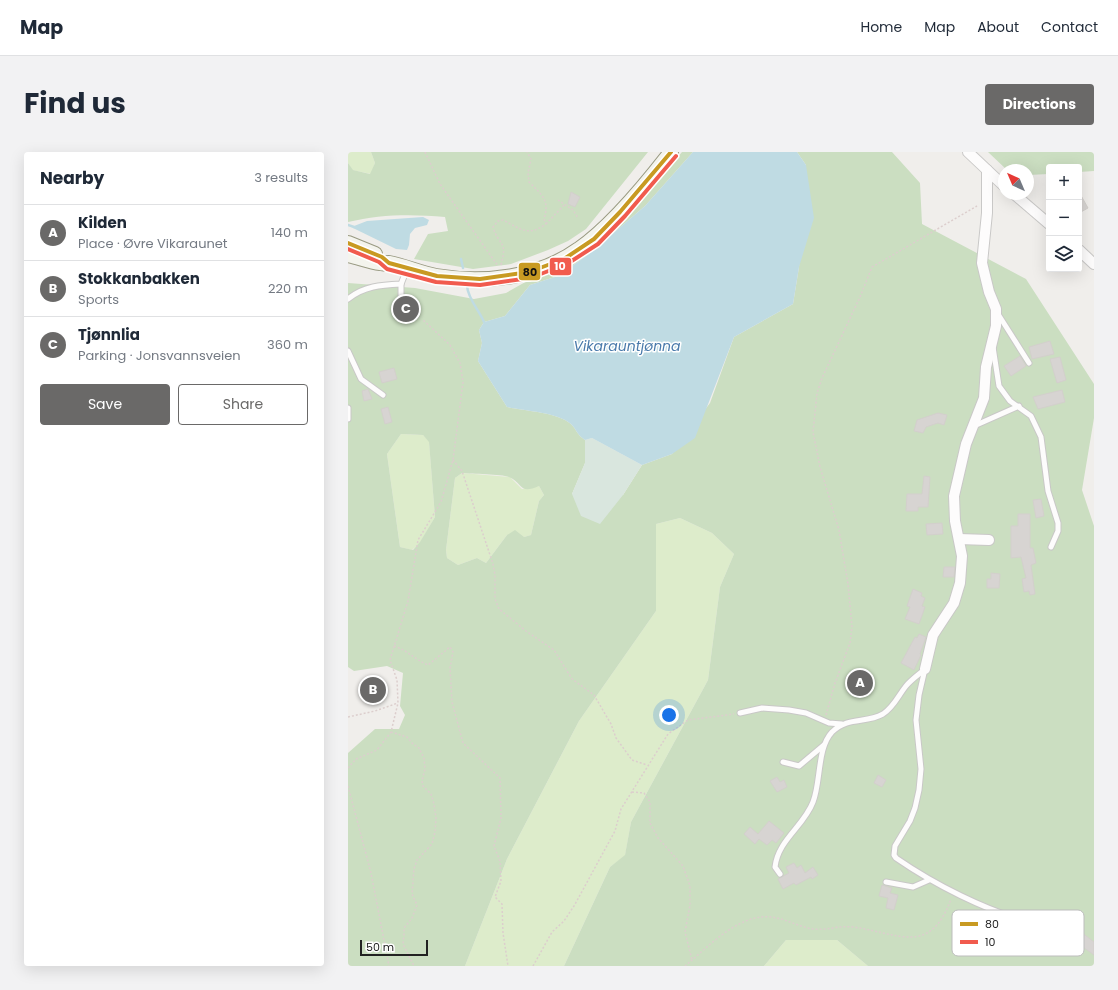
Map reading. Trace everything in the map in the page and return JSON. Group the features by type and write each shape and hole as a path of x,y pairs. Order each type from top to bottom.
{"main road":[{"path":"348,255 380,263 389,263 437,276 480,279 529,272 549,266 574,253 594,239 620,212 671,152"},
{"path":"348,243 382,257 389,263"}],"street":[{"path":"968,152 998,181"},
{"path":"925,669 933,635 954,603 960,583 962,556 955,521 954,496 962,458 984,398 986,367 992,344 996,309 989,292 982,263 987,200 986,170"},
{"path":"1021,200 1046,221"},
{"path":"1082,253 1094,264"},
{"path":"959,539 989,540"}],"lane":[{"path":"407,269 401,284 401,300 416,314"},
{"path":"348,299 359,292 374,286 401,284"},
{"path":"996,309 1010,335 1029,363"},
{"path":"992,344 999,386 1010,401 1032,416 1041,437 1048,491 1058,522 1058,531 1051,547"},
{"path":"348,351 361,379 383,395"},
{"path":"973,426 1018,406"},
{"path":"348,408 348,419"},
{"path":"783,762 799,766 824,745 832,733 842,724 850,721 874,718 887,712 906,687 925,669"},
{"path":"925,669 917,703 916,720 921,769 919,790 915,808 895,846 894,855 896,858 929,880 996,910"},
{"path":"740,713 762,708 789,710 812,715 825,722 842,724"},
{"path":"780,874 775,867 775,861 787,839 806,817 811,807 818,787 824,745"},
{"path":"886,882 913,887 929,880"}],"path":[{"path":"425,152 440,184 499,269"},
{"path":"527,152 531,159 528,173 529,182 542,194 547,208 544,219 546,224"},
{"path":"558,200 574,210 578,218"},
{"path":"825,722 835,683 850,643 852,627 847,577 839,530 820,467 813,432 817,393 822,378 860,297 872,267 987,200"},
{"path":"499,269 505,251 504,244 495,234 493,227 498,221 503,220 530,232 537,231 546,224 565,204"},
{"path":"494,270 499,269"},
{"path":"348,768 356,759 377,750 391,732 398,703 397,680 390,660 408,601 418,540 441,502 453,460 463,389 460,363 450,345 416,314"},
{"path":"453,460 462,471 493,564 495,575 495,599 499,609 526,631 554,650 572,679 594,695 611,724 616,738 632,760 646,766"},
{"path":"394,646 403,649 415,660 428,665 450,647 453,652 450,668 452,702 463,743 500,778 501,818 494,846 500,861 501,881 495,897 502,904 503,933 508,966"},
{"path":"348,717 376,712 398,703"},
{"path":"533,966 552,932 564,921 577,900 615,831 620,809 646,766 668,734 688,720 740,713"},
{"path":"391,732 407,737 412,744 419,748 424,758 425,769 422,781 423,786 432,794 436,818 432,844 417,860 414,869 412,894 418,905 412,918 404,928 403,944 414,966"},
{"path":"348,786 370,873 389,966"},
{"path":"631,792 644,793 650,802 650,823 658,838 683,866 690,886 690,905 685,932 692,960"},
{"path":"685,966 712,942 738,925 760,917 782,919 808,928 823,930 852,926 897,937 919,936 935,928 945,914 953,891"}],"green space":[{"path":"348,152 371,152 375,163 371,174 352,170 348,163"},
{"path":"371,152 648,152 586,229 568,241 511,264 473,269 414,259 428,234 448,231 445,217 396,215 372,217 348,222 348,163 353,170 370,174 375,163"},
{"path":"682,152 693,152 645,206 589,254 558,276 530,285 505,316 484,322 479,330 482,343 478,361 507,407 540,412 558,417 571,424 585,440 585,463 572,494 623,495 642,465 672,454 710,403 734,337 793,304 799,267 806,165 797,152 892,152 920,183 922,224 1026,279 1094,384 1094,418 1082,490 1094,526 1094,966 868,966 837,940 786,940 764,966 564,966 610,867 625,855 631,822 708,680 720,587 734,554 712,533 680,518 656,524 656,611 579,721 507,859 465,966 348,966 348,753 375,729 399,729 405,715 400,706 403,673 387,666 354,671 348,667 348,283 415,288 474,299 506,293 593,244 641,201","holes":["401,434 423,435 429,442 435,517 420,542 413,550 400,547 387,454","462,473 509,477 524,489 539,486 544,495 539,501 531,535 524,537 515,530 507,535 486,563 477,558 458,565 447,558 446,550 455,478"]},
{"path":"988,152 1094,152 1094,171 1082,172 1082,164 1046,164 1046,174 1034,175 1034,164 1001,164"},
{"path":"401,434 423,435 429,441 435,517 420,543 412,550 400,547 387,454"},
{"path":"462,473 510,477 522,489 539,486 544,495 539,501 531,535 524,537 507,535 486,563 477,558 458,565 447,558 446,550 455,478"},
{"path":"680,518 712,533 734,554 720,587 708,680 631,822 625,856 610,867 564,966 465,966 507,859 579,721 656,611 656,524"},
{"path":"786,940 837,940 868,966 764,966"}],"shaded area":[{"path":"592,438 642,465 623,495 600,524 581,516 572,494 585,463 585,440"}],"water":[{"name":"Vikarauntjønna","path":"693,152 797,152 806,165 814,218 799,267 793,304 734,337 695,438 672,454 642,465 592,438 585,440 571,424 565,420 549,414 507,407 478,361 482,343 479,330 484,322 505,316 530,285 558,276 589,254 645,206"},
{"path":"423,217 429,220 427,225 415,228 410,234 407,250 396,249 353,228 354,226 367,221"}],"building":[{"path":"571,192 580,197 575,207 568,204"},
{"path":"1082,197 1088,208 1082,211"},
{"path":"1050,341 1054,354 1032,359 1029,347"},
{"path":"1020,356 1026,366 1011,376 1004,366"},
{"path":"1060,357 1066,380 1057,383 1050,359"},
{"path":"394,368 397,379 382,383 379,372"},
{"path":"368,389 372,399 364,401 362,391"},
{"path":"1062,390 1065,402 1038,409 1033,397"},
{"path":"388,407 392,422 385,424 381,409"},
{"path":"938,413 947,415 944,425 938,423 926,427 923,433 914,431 917,420"},
{"path":"924,476 930,477 928,507 918,507 918,511 906,511 907,494 922,494"},
{"path":"1041,499 1044,516 1036,518 1033,500"},
{"path":"1018,514 1030,514 1030,548 1033,548 1036,563 1031,565 1035,594 1030,595 1029,591 1024,592 1022,579 1026,578 1021,557 1011,558 1011,526 1018,526"},
{"path":"942,523 943,534 927,535 926,524"},
{"path":"944,567 955,567 954,577 943,577"},
{"path":"991,573 1000,574 999,588 987,588 987,579 991,579"},
{"path":"913,589 922,593 921,596 925,598 922,606 925,607 919,624 905,619 910,607 907,606"},
{"path":"919,634 926,637 920,654 921,655 914,670 901,663 915,637 917,638"},
{"path":"871,674 873,689 848,692 846,677"},
{"path":"878,775 886,780 882,787 874,783"},
{"path":"777,777 780,782 784,780 787,787 777,792 770,781"},
{"path":"769,821 784,833 776,843 772,840 767,845 759,839 755,844 744,834 750,827 758,834"},
{"path":"794,863 797,868 801,865 805,873 813,867 818,875 796,885 794,883 783,889 778,879 789,873 786,867"},
{"path":"882,885 892,888 890,893 898,895 894,910 886,908 888,898 879,896"},
{"path":"1084,934 1094,942 1094,955 1084,948"}],"waterway":[{"path":"348,225 354,227"},
{"path":"461,259 463,268"},
{"path":"467,286 472,300 484,322"}],"transit line":[{"name":"80","path":"348,243 382,257 389,263 437,276 480,279 529,272 564,259 594,239 620,212 671,152"},
{"name":"10","path":"348,249 379,262 387,269 436,282 480,285 530,278 567,264 598,244 625,216 676,156"}],"place":[{"name":"Tjønnlia","path":"406,309"},
{"name":"Kilden","path":"860,683"},
{"name":"Stokkanbakken","path":"373,690"}]}
